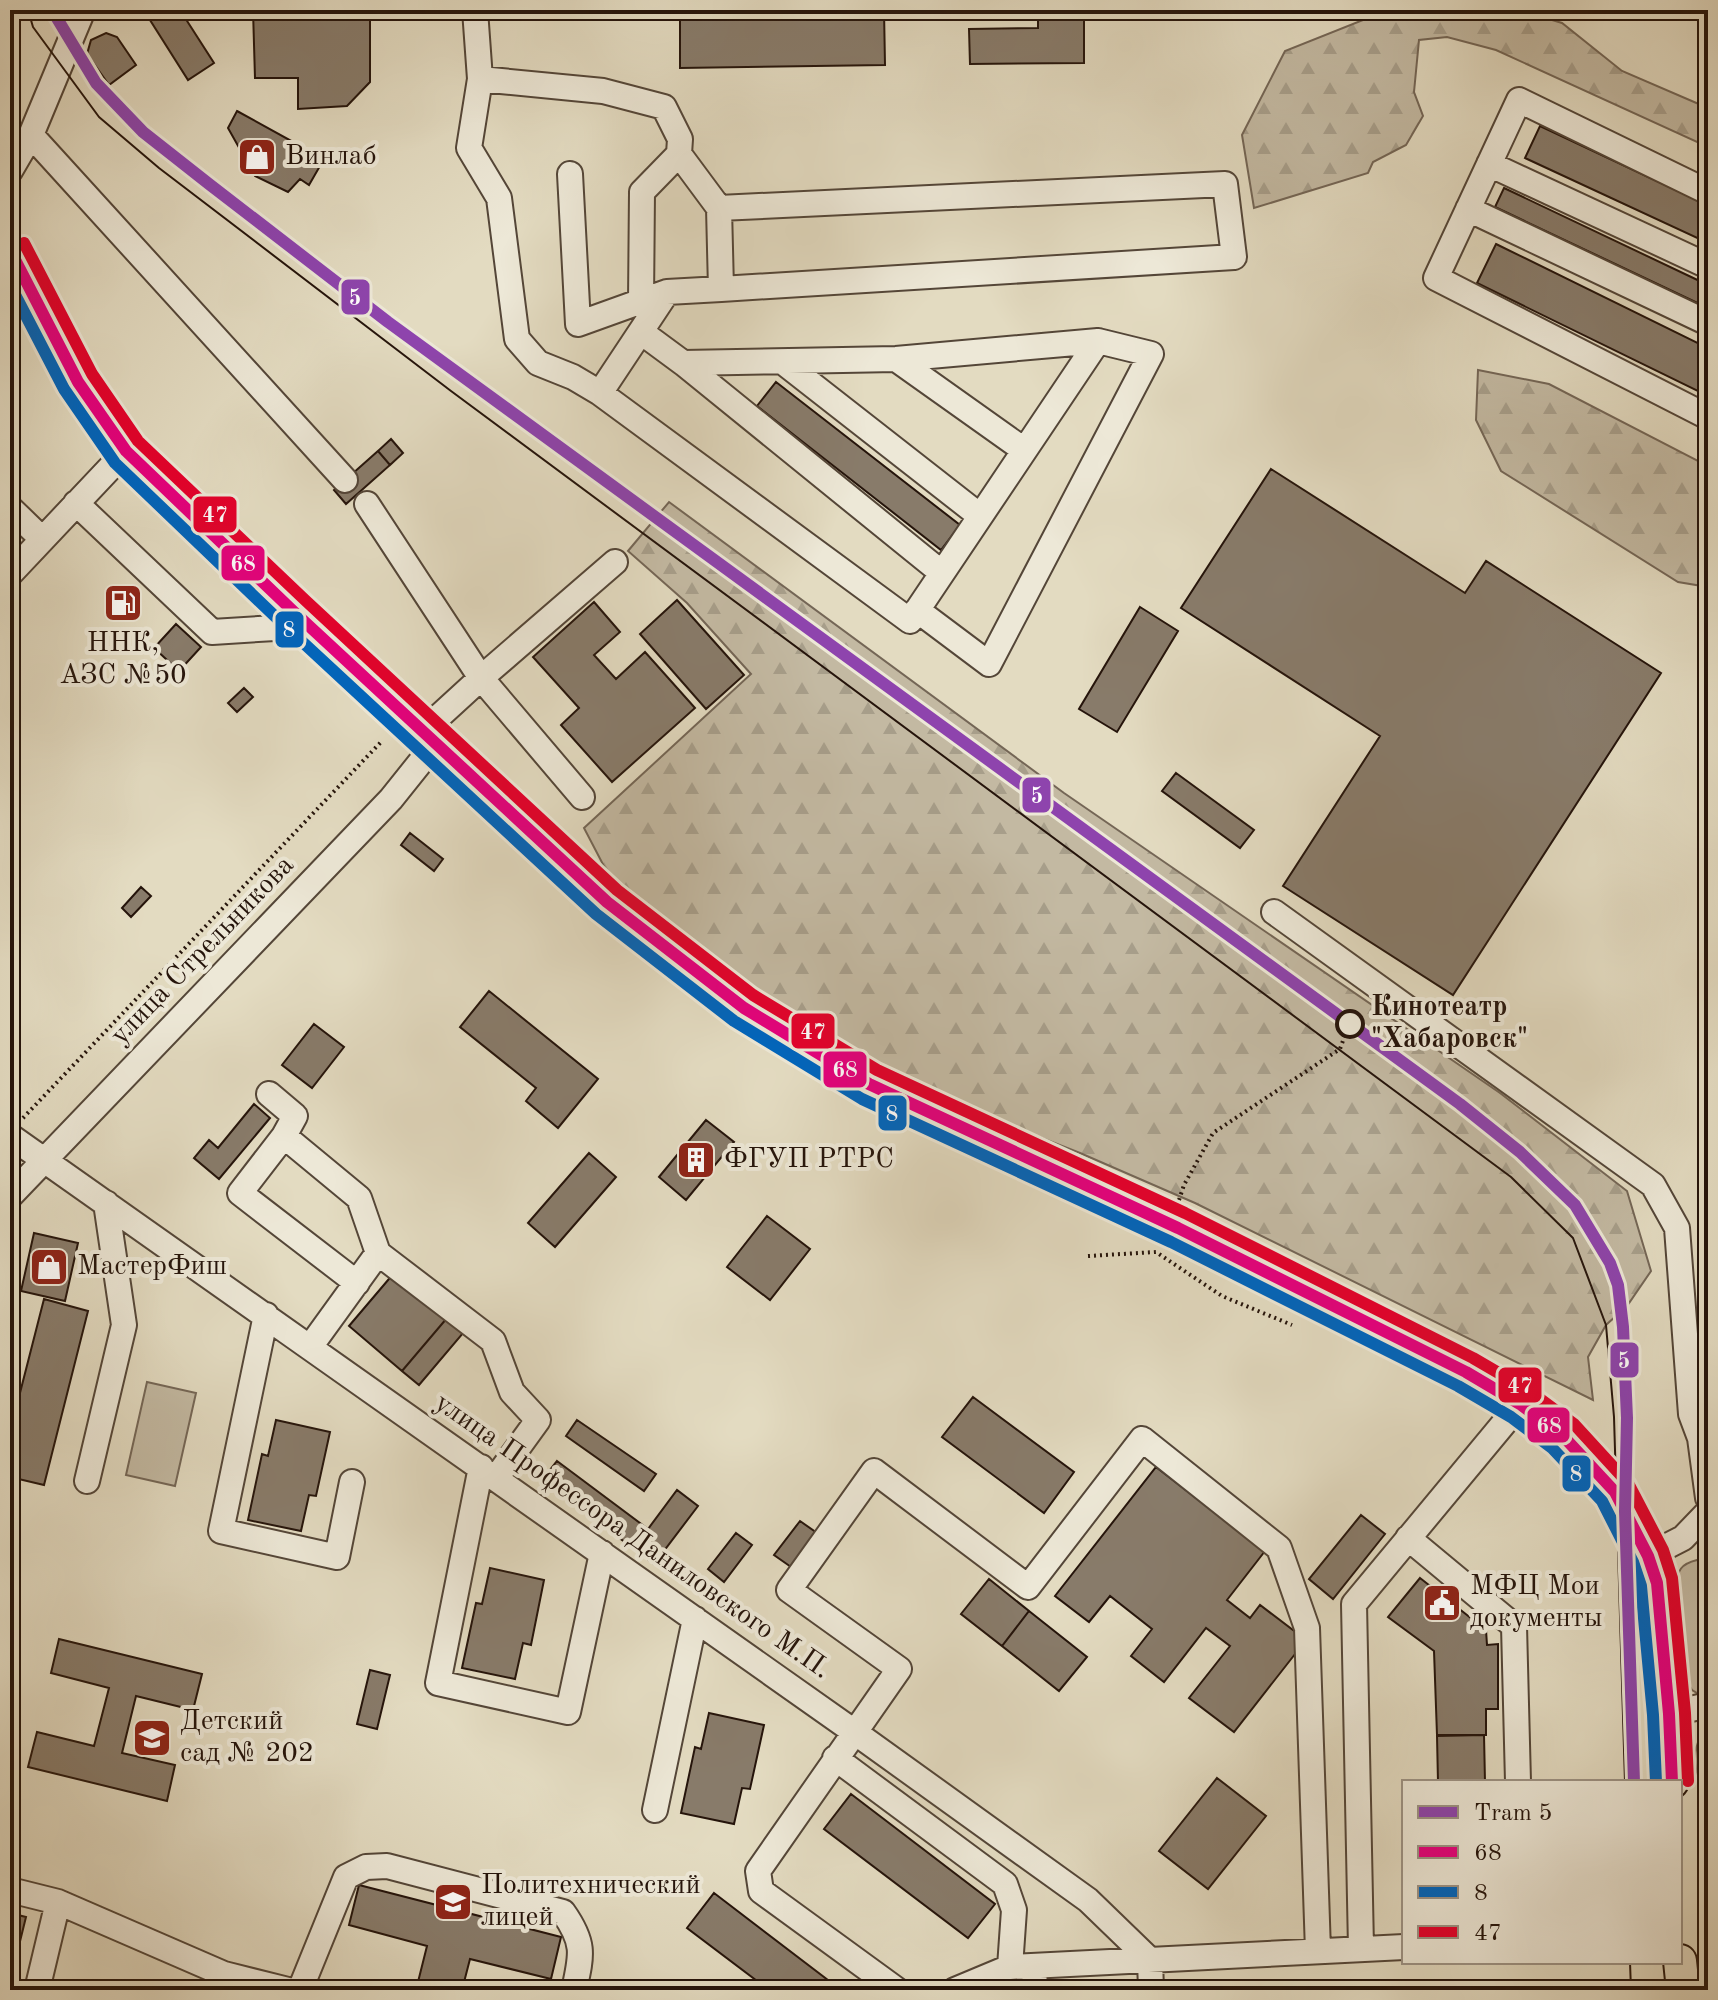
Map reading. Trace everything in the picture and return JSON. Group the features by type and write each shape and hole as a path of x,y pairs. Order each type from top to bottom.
{"main road":[{"path":"10,250 78,382 126,451 428,738 607,902 756,1016 869,1084 1178,1228 1466,1372 1520,1404 1563,1436 1615,1492 1648,1556 1657,1583 1672,1780"},
{"path":"1680,1964 1683,1990"}],"street":[{"path":"10,171 31,135 83,10"},
{"path":"475,10 480,79 469,148 499,198 517,339 538,363 573,377 600,393 910,621 1098,341"},
{"path":"480,79 603,91 664,107 680,139 679,154 719,208 721,289"},
{"path":"1708,192 1519,100 1436,278 1708,417"},
{"path":"31,135 345,480"},
{"path":"641,302 642,192 679,154"},
{"path":"1489,164 1708,266"},
{"path":"570,174 578,324 667,292 1234,257 1225,184 719,208"},
{"path":"1468,209 1708,323"},
{"path":"600,393 667,292"},
{"path":"641,332 942,573"},
{"path":"683,363 896,359 1098,341 1151,354 989,664 917,610"},
{"path":"896,359 1024,450"},
{"path":"783,362 980,516"},
{"path":"10,574 126,451"},
{"path":"76,503 212,632 275,628 294,612"},
{"path":"367,504 481,678 582,797"},
{"path":"10,508 42,539"},
{"name":"улица Стрельникова","path":"10,1196 391,799 428,738 481,678 615,562"},
{"path":"1274,912 1653,1185 1677,1228 1691,1414 1700,1438 1708,1498"},
{"path":"269,1094 295,1116 284,1136 240,1193 357,1283"},
{"name":"улица Профессора Даниловского М.П.","path":"15,1128 45,1159 106,1203 1088,1900 1150,1960"},
{"path":"284,1136 359,1198 378,1253 493,1341 512,1392 538,1420 488,1473 438,1683 568,1712 602,1553"},
{"path":"87,1481 124,1325 106,1203"},
{"path":"310,1347 378,1253"},
{"path":"266,1315 221,1531 337,1557 352,1482"},
{"path":"1361,1948 1354,1604 1520,1404"},
{"path":"1700,1438 1708,1411"},
{"path":"897,1990 761,1891 758,1871 899,1669 789,1590 874,1471 1028,1587 1142,1439 1279,1548 1307,1628 1318,1951"},
{"path":"1648,1556 1683,1538 1708,1512"},
{"path":"1408,1538 1514,1626 1518,1780"},
{"path":"655,1810 695,1619"},
{"path":"1669,1714 1708,1705"},
{"path":"835,1758 1005,1884 1014,1910 1027,1974"},
{"path":"300,1990 346,1877 366,1867 387,1866 563,1912 575,1928 581,1944 582,1958 574,1990"},
{"path":"10,1890 58,1902 224,1974 288,1990"},
{"path":"37,1990 58,1902"},
{"path":"955,1990 1027,1974 1150,1960 1402,1947"},
{"path":"1150,1960 1151,1990"}],"path":[{"path":"15,1128 381,742"},
{"path":"1178,1202 1213,1133 1340,1049 1349,1024"},
{"path":"1088,1256 1156,1252 1222,1296 1292,1325"}],"green space":[{"path":"1388,10 1519,10 1562,23 1622,71 1708,108 1708,147 1496,50 1447,37 1419,40 1414,92 1423,116 1406,145 1373,162 1368,173 1254,208 1242,135 1285,51"},
{"path":"1478,370 1549,384 1708,466 1708,587 1678,582 1501,471 1476,420"},
{"path":"669,502 1064,793 1500,1093 1627,1191 1651,1271 1627,1306 1606,1325 1588,1357 1593,1400 1195,1203 1080,1153 907,1085 789,1022 619,895 584,828 751,674 687,603 628,551"},
{"path":"147,1382 196,1393 175,1486 126,1475"},
{"path":"1697,1560 1705,1561 1708,1565 1708,1693 1702,1696 1692,1690 1684,1677 1677,1586 1681,1568"},
{"path":"1708,1733 1708,1799 1698,1775 1695,1752 1701,1735"}],"building":[{"path":"166,10 180,10 214,63 188,80 150,20"},
{"path":"253,10 370,10 370,82 347,106 298,109 298,78 255,78"},
{"path":"680,10 884,10 885,65 680,68"},
{"path":"1038,10 1084,10 1084,63 970,64 969,29 1038,28"},
{"path":"106,33 117,37 136,65 109,85 87,54 91,40"},
{"path":"237,111 324,159 309,185 300,179 288,192 255,176 228,128"},
{"path":"1540,126 1708,205 1708,243 1525,158"},
{"path":"1504,188 1708,285 1708,308 1495,207"},
{"path":"1496,244 1708,348 1708,396 1477,283"},
{"path":"776,382 960,525 941,550 757,406"},
{"path":"391,439 403,453 390,465 378,451"},
{"path":"378,451 390,465 346,504 334,490"},
{"path":"1271,469 1465,593 1486,561 1661,673 1453,995 1283,886 1380,736 1181,608"},
{"path":"677,600 744,675 706,709 640,634"},
{"path":"594,602 620,632 594,655 616,679 645,652 695,708 612,782 561,725 579,708 533,657"},
{"path":"1140,607 1178,631 1117,732 1079,709"},
{"path":"176,624 201,647 179,671 154,648"},
{"path":"244,688 253,697 237,712 228,703"},
{"path":"1176,773 1254,830 1240,848 1162,791"},
{"path":"410,833 443,859 434,871 401,845"},
{"path":"141,887 151,896 131,917 122,908"},
{"path":"489,991 598,1079 558,1128 526,1101 536,1088 460,1027"},
{"path":"314,1024 344,1047 312,1088 282,1065"},
{"path":"254,1104 270,1118 219,1179 194,1158 209,1140 218,1148"},
{"name":"ФГУП РТРС","path":"706,1120 734,1142 686,1200 659,1177"},
{"path":"589,1153 616,1177 555,1247 528,1223"},
{"path":"767,1216 810,1249 770,1300 727,1267"},
{"name":"МастерФиш","path":"34,1233 78,1243 65,1301 21,1291"},
{"path":"394,1273 447,1318 402,1371 349,1326"},
{"path":"44,1299 88,1311 44,1485 10,1477 10,1432"},
{"path":"447,1318 464,1332 419,1385 402,1371"},
{"path":"973,1397 1074,1472 1044,1513 942,1437"},
{"path":"276,1420 330,1432 316,1496 309,1495 301,1531 248,1520 262,1454 268,1456"},
{"path":"577,1420 656,1474 644,1491 566,1436"},
{"path":"557,1461 648,1529 677,1490 698,1506 654,1564 542,1480"},
{"path":"1156,1467 1265,1551 1227,1600 1250,1618 1260,1605 1306,1640 1234,1732 1189,1698 1230,1646 1206,1628 1164,1682 1131,1656 1152,1629 1110,1596 1089,1622 1055,1596"},
{"path":"1361,1515 1385,1534 1333,1599 1309,1579"},
{"path":"800,1521 817,1533 791,1567 774,1555"},
{"path":"736,1533 752,1545 724,1582 708,1569"},
{"path":"490,1568 544,1580 531,1645 523,1643 515,1679 462,1668 476,1603 482,1604"},
{"path":"1420,1578 1486,1630 1487,1645 1498,1644 1498,1709 1486,1709 1486,1735 1437,1735 1434,1651 1388,1617"},
{"path":"989,1579 1029,1611 1002,1646 961,1614"},
{"path":"1029,1611 1087,1657 1059,1691 1002,1646"},
{"path":"59,1639 202,1674 193,1710 136,1696 122,1753 175,1765 167,1801 28,1767 37,1732 94,1746 109,1688 51,1673"},
{"path":"370,1670 390,1675 377,1729 357,1724"},
{"path":"709,1713 764,1725 750,1789 742,1788 734,1824 681,1813 695,1747 701,1749"},
{"path":"1484,1735 1485,1780 1438,1780 1437,1736"},
{"path":"1217,1778 1266,1816 1208,1889 1159,1851"},
{"path":"851,1794 995,1904 968,1938 824,1829"},
{"name":"Политехнический лицей","path":"359,1885 561,1937 551,1979 470,1959 462,1990 416,1990 427,1946 349,1925"},
{"path":"714,1893 841,1990 769,1990 687,1928"},
{"path":"10,1913 26,1917 10,1982"},
{"path":"1279,1980 1279,1990 1225,1990 1225,1981"}],"tram line":[{"path":"28,10 33,27 99,117 159,168 451,391 1511,1177 1573,1238 1606,1325 1614,1417 1625,1780"},
{"name":"5","path":"52,10 96,83 143,132 209,184 388,322 1460,1104 1520,1152 1575,1205 1610,1263 1618,1285 1623,1327 1627,1418 1625,1511 1634,1780"},
{"path":"1630,1964 1631,1990"}],"transit line":[{"name":"47","path":"24,243 92,374 138,441 617,890 753,995 877,1070 1185,1213 1473,1358 1528,1390 1574,1424 1628,1483 1663,1550 1672,1578 1688,1781"},
{"name":"68","path":"10,250 78,382 126,451 294,612 607,902 744,1008 869,1084 1178,1228 1466,1372 1520,1404 1563,1436 1615,1492 1648,1556 1657,1583 1672,1780"},
{"name":"8","path":"10,285 64,389 115,463 283,624 596,914 734,1021 862,1099 1171,1242 1458,1386 1511,1417 1552,1448 1602,1501 1633,1562 1641,1586 1656,1780"}],"place":[{"name":"Винлаб","path":"257,157"},
{"name":"ННК, АЗС №50","path":"123,603"},
{"name":"Кинотеатр \"Хабаровск\"","path":"1350,1024"},
{"name":"ФГУП РТРС","path":"696,1160"},
{"name":"МастерФиш","path":"49,1267"},
{"name":"МФЦ Мои документы","path":"1442,1603"},
{"name":"Детский сад № 202","path":"152,1738"},
{"name":"Политехнический лицей","path":"453,1902"}]}
